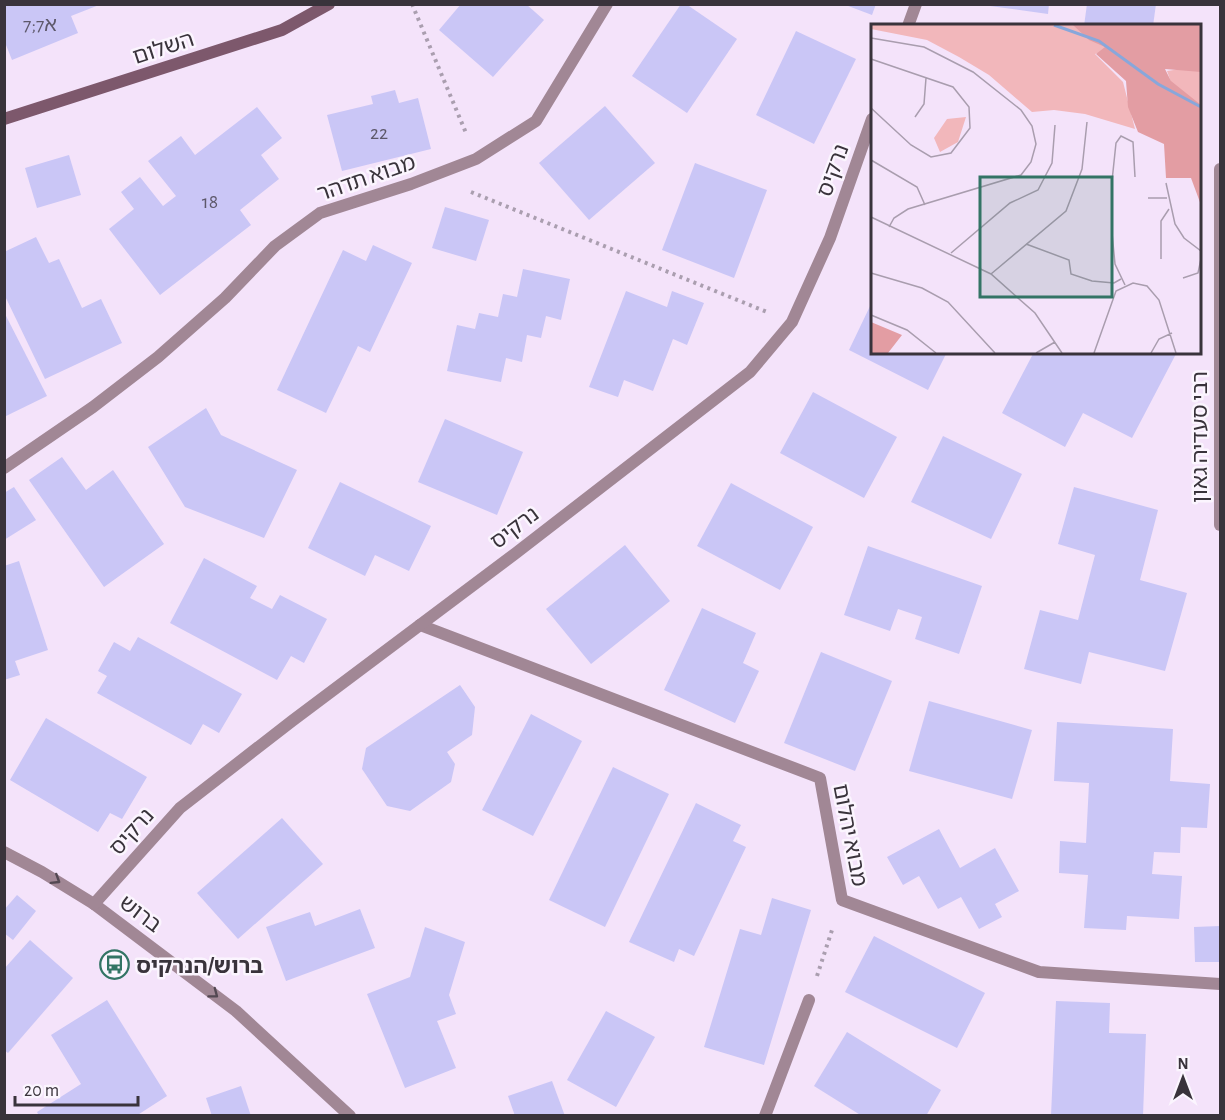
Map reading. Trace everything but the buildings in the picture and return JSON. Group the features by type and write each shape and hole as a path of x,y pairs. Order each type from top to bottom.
{"street":[{"name":"השלום","path":"4,119 282,30 329,4"},
{"name":"מבוא תדהר","path":"4,468 93,407 158,357 225,298 275,246 320,213 411,184 476,159 536,122 607,4"},
{"path":"909,24 916,4"},
{"name":"נרקיס","path":"94,904 180,808 750,372 792,322 830,238 871,125"},
{"name":"רבי סעדיה גאון","path":"1221,169 1221,525"},
{"name":"מבוא יהלום","path":"420,625 820,778 842,900 1039,972 1221,984"},
{"name":"ברוש","path":"4,852 94,904 236,1011 350,1116"},
{"path":"765,1116 809,1000"}],"path":[{"path":"412,4 476,159"},
{"path":"431,176 792,322"},
{"path":"809,1000 842,900"}],"place":[{"name":"ברוש/הנרקיס","path":"115,965"}]}
